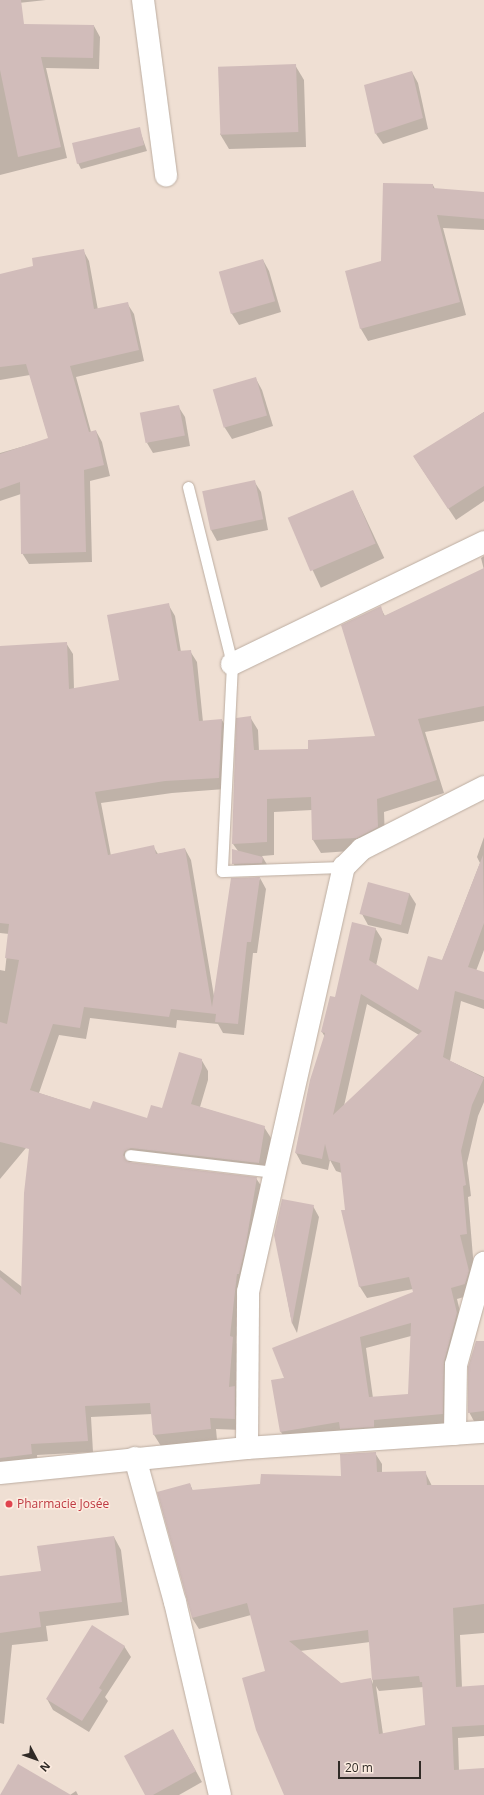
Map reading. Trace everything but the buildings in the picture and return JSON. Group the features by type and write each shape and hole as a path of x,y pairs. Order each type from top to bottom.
{"street":[{"path":"143,0 166,175"},
{"path":"232,664 484,542"},
{"path":"247,1448 248,1292 344,867 362,849 484,787"},
{"path":"455,1434 456,1365 484,1263"},
{"path":"0,1473 135,1458 247,1448 484,1432"},
{"path":"135,1458 175,1602 220,1795"}],"lane":[{"path":"188,487 232,664 222,871 344,867"},
{"path":"130,1155 275,1172"}],"place":[{"name":"Pharmacie Josée","path":"9,1504"}]}
